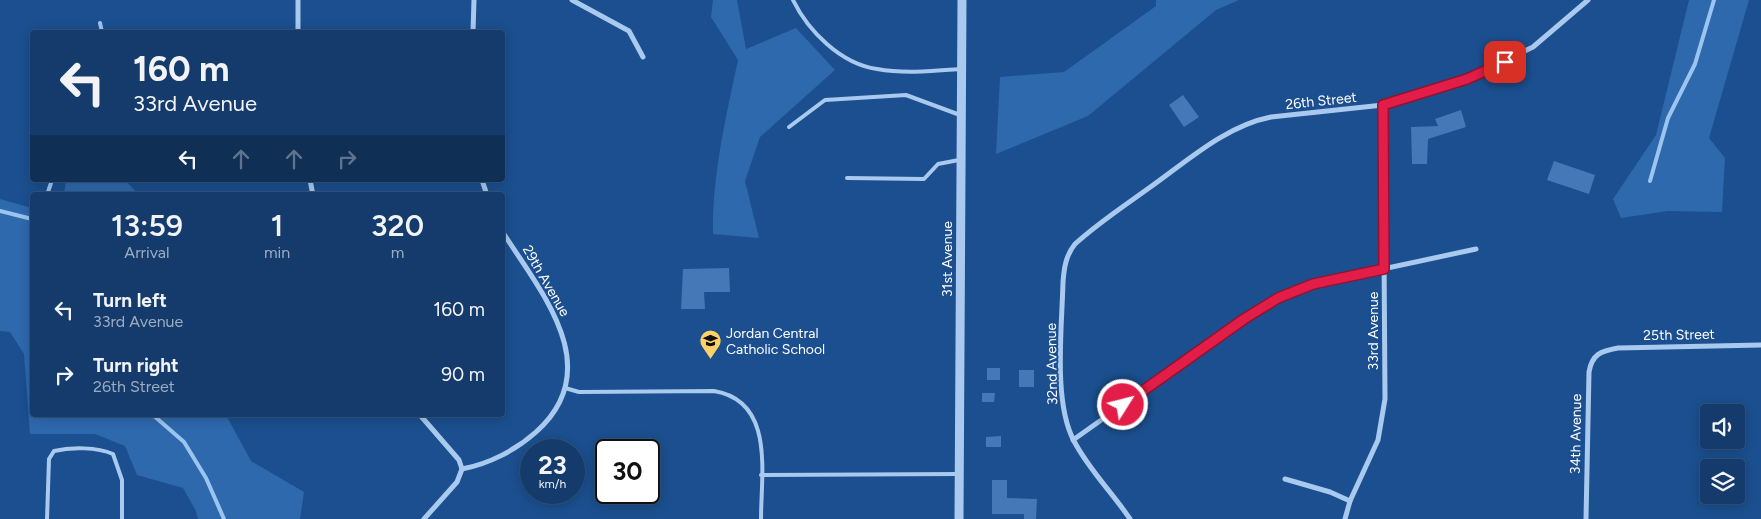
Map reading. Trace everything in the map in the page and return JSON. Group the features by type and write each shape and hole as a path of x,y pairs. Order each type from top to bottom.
{"street":[{"path":"298,0 298,30"},
{"path":"473,30 474,0"},
{"path":"572,0 629,31 644,57"},
{"name":"31st Avenue","path":"959,519 962,0"},
{"name":"26th Street","path":"1070,250 1088,232 1149,188 1217,140 1245,124 1271,117 1383,105 1467,79 1533,47 1588,0"},
{"name":"33rd Avenue","path":"1345,519 1350,501 1378,440 1385,398 1383,105"},
{"name":"29th Avenue","path":"462,469 484,464 529,439 552,415 565,388 567,347 559,322 536,281 505,235"},
{"path":"1073,440 1267,304 1313,284 1476,248"},
{"name":"32nd Avenue","path":"1070,250 1064,268 1063,282 1062,384 1065,416 1073,440 1087,464 1130,519"},
{"name":"25th Street","path":"1598,353 1618,348 1761,345"},
{"name":"34th Avenue","path":"1586,519 1589,372 1590,363 1598,353"},
{"path":"422,417 459,460 462,469 457,482 424,519"},
{"path":"1285,479 1330,492 1350,501"}],"lane":[{"path":"793,0 802,20 830,47 852,61 876,69 962,69"},
{"path":"789,127 825,100 906,95 962,116"},
{"path":"846,178 924,178 938,164 962,159"},
{"path":"565,388 579,392 714,390 731,395 745,404 754,418 760,440 761,519"},
{"path":"47,519 49,459 54,450 63,449 97,450 113,454 122,480 122,519"},
{"path":"761,475 960,474"}],"shaded area":[{"path":"713,0 737,0 746,49 796,28 835,70 760,137 745,181 759,238 713,234 717,168 738,60 711,17"},
{"path":"1156,0 1239,0 1216,10 1088,116 996,154 1000,77 1064,72 1156,6"},
{"path":"1689,0 1749,0 1709,138 1725,158 1722,212 1668,211 1621,218 1613,199 1656,135"},
{"path":"66,182 127,182 136,192 64,192"},
{"path":"0,199 30,207 30,417 227,417 251,461 304,492 300,519 198,519 196,511 183,488 137,475 125,446 95,434 30,434 24,354 10,332 0,331"}],"building":[{"path":"1183,95 1199,117 1184,127 1169,105"},
{"path":"1461,110 1466,127 1428,139 1427,164 1412,164 1411,127 1438,126 1435,119"},
{"path":"1554,161 1595,175 1589,194 1547,180"},
{"path":"729,268 730,292 704,292 705,309 681,309 683,269"},
{"path":"987,368 1000,368 1000,380 987,380"},
{"path":"1019,370 1034,370 1034,387 1019,387"},
{"path":"982,393 995,393 994,402 982,402"},
{"path":"1001,436 1001,447 986,447 986,437"},
{"path":"992,480 1007,480 1007,498 1037,499 1036,519 1024,519 1024,514 992,514"}],"waterway":[{"path":"1650,181 1668,118 1695,64 1714,0"},
{"path":"100,23 102,30"},
{"path":"48,192 51,182"},
{"path":"0,211 30,218"},
{"path":"155,417 184,442 206,478 224,519"}],"place":[{"name":"Jordan Central Catholic School","path":"710,360"}],"route":[{"path":"1123,405 1261,307 1278,298 1313,284 1384,269 1383,105 1467,79 1505,62"}]}
